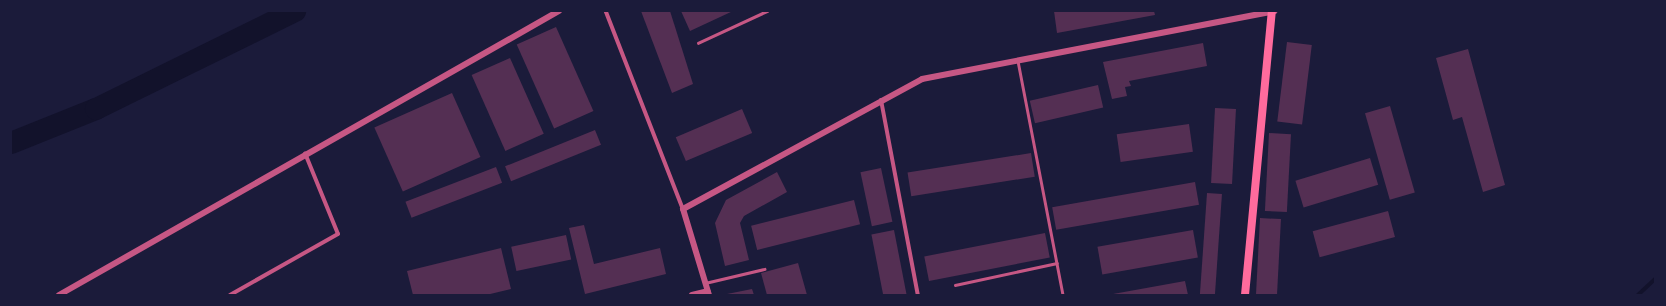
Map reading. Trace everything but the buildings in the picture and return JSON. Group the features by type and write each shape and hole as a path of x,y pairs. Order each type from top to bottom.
{"main road":[{"path":"1245,295 1273,11"}],"street":[{"path":"59,295 304,153 559,11"},
{"path":"606,11 683,209 708,293 692,295"},
{"path":"683,209 922,79 1273,11"},
{"path":"881,100 918,295"},
{"path":"230,295 338,234 304,153"}],"lane":[{"path":"698,43 767,11"},
{"path":"1018,60 1063,295"},
{"path":"955,286 1057,264"},
{"path":"705,283 764,269"}],"waterway":[{"path":"11,143 96,109 295,11"},
{"path":"1638,295 1655,279"}]}
